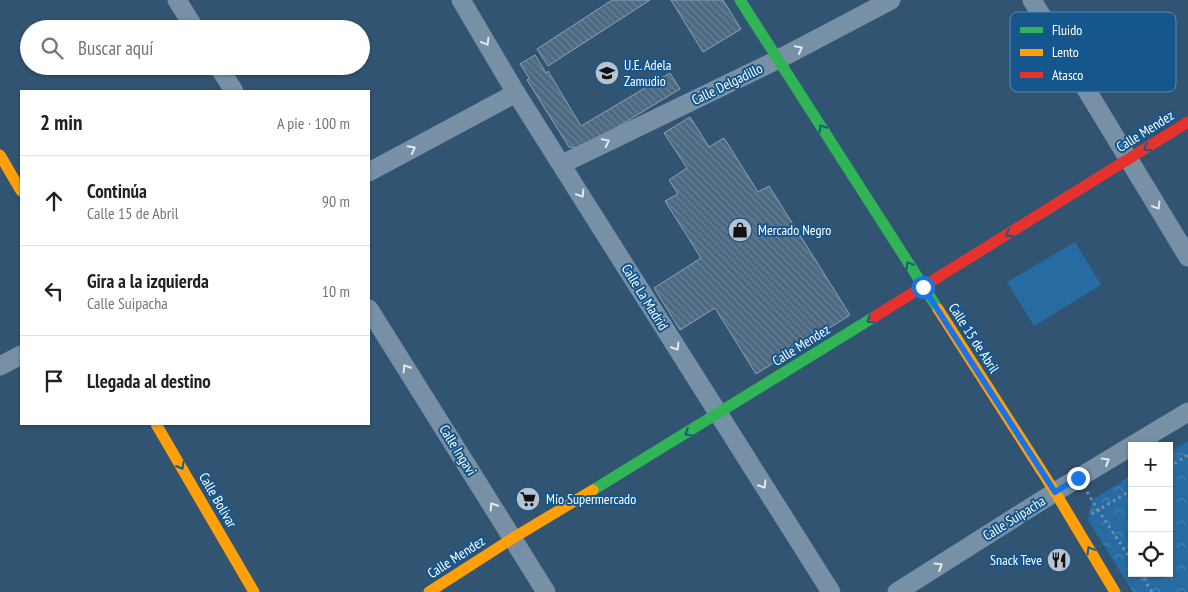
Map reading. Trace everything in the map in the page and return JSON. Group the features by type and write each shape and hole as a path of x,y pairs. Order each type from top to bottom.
{"street":[{"path":"177,0 189,20"},
{"name":"Calle La Madrid","path":"460,0 516,93 830,592"},
{"name":"Calle 15 de Abril","path":"740,0 1055,492 1115,592"},
{"name":"Calle Delgadillo","path":"562,164 779,60 891,0"},
{"path":"1032,0 1039,12"},
{"path":"224,75 233,90"},
{"path":"1088,92 1188,257"},
{"path":"370,171 516,93"},
{"name":"Calle Mendez","path":"430,592 513,538 718,414 1188,122"},
{"path":"0,155 20,189"},
{"name":"Calle Ingavi","path":"370,311 546,592"},
{"path":"0,366 20,356"},
{"name":"Calle Suipacha","path":"897,592 1055,492 1188,412"},
{"name":"Calle Bolívar","path":"157,425 254,592"}],"path":[{"path":"1173,464 1188,455"},
{"path":"1128,492 1098,510 1128,555"},
{"path":"1143,577 1152,592"}],"green space":[{"path":"1075,242 1101,285 1034,326 1007,282"},
{"path":"1188,441 1188,592 1133,592 1088,520 1092,500 1128,478 1128,577 1173,577 1173,450"}],"building":[{"path":"612,0 650,0 548,66 537,49"},
{"path":"671,0 723,0 741,29 703,52"},
{"path":"535,55 546,73 548,71 581,126 670,73 680,89 581,149 569,147 527,80 529,78 520,64"},
{"name":"Mercado Negro","path":"690,117 709,147 724,138 758,192 769,186 850,315 756,374 715,308 680,330 654,288 701,258 665,201 678,194 669,180 687,168 664,133"}],"traffic: fast":[{"path":"740,0 938,309"},
{"path":"593,490 874,317"}],"traffic: slow":[{"path":"0,155 20,189"},
{"path":"938,309 1055,492 1115,592"},
{"path":"157,425 254,592"},
{"path":"429,592 593,490"}],"traffic: jam":[{"path":"874,317 1188,122"}],"place":[{"name":"U.E. Adela Zamudio","path":"607,73"},
{"name":"Mercado Negro","path":"740,230"},
{"name":"Mío Supermercado","path":"528,499"},
{"name":"Snack Teve","path":"1059,560"}],"route":[{"path":"923,287 1055,492 1078,478"}]}
